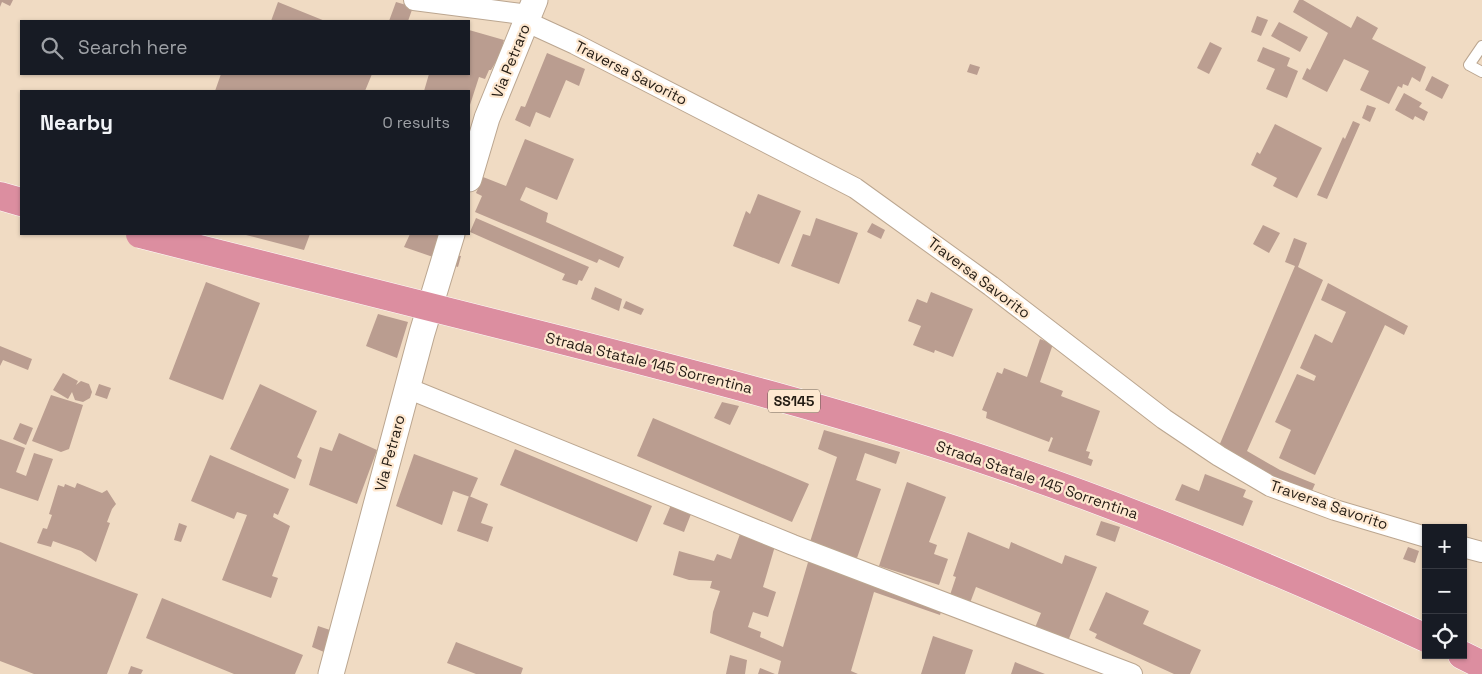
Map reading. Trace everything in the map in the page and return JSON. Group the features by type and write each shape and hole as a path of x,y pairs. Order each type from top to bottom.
{"highway":[{"path":"0,196 20,202"},
{"name":"Strada Statale 145 Sorrentina","path":"144,235 744,387 970,455 1098,500 1226,550 1422,636"},
{"path":"1467,658 1482,665"}],"street":[{"name":"Traversa Savorito","path":"414,0 530,12 575,44 855,188 991,286 1164,419 1219,456 1270,486 1335,510 1422,536"},
{"name":"Via Petraro","path":"470,176 487,118 530,12"},
{"name":"Via Petraro","path":"330,674 407,388 452,235"},
{"path":"407,388 784,542 1132,674"},
{"path":"1467,548 1482,552"}],"lane":[{"path":"1482,46 1469,65 1482,72"}],"building":[{"path":"0,0 13,0 10,6 2,2 0,7"},
{"path":"1299,0 1303,0 1351,28 1357,16 1378,28 1372,39 1426,67 1420,82 1412,77 1408,86 1403,84 1402,88 1398,86 1389,104 1360,90 1369,71 1344,59 1327,92 1302,79 1307,68 1310,70 1328,33 1293,12"},
{"path":"278,2 323,20 271,20"},
{"path":"396,2 413,7 408,20 389,20"},
{"path":"1257,16 1268,20 1261,36 1251,32"},
{"path":"1279,22 1308,37 1300,52 1271,36"},
{"path":"470,30 504,40 500,55 485,79 479,77 470,105 470,90 424,90 429,75 470,75"},
{"path":"1210,42 1222,48 1209,74 1197,68"},
{"path":"1263,47 1290,58 1287,66 1298,71 1287,98 1266,89 1275,69 1257,61"},
{"path":"547,53 585,69 579,86 566,80 550,118 536,112 530,127 515,120 521,106 525,107"},
{"path":"970,64 980,67 977,75 967,72"},
{"path":"221,75 372,75 365,90 215,90"},
{"path":"1432,76 1449,85 1442,99 1425,90"},
{"path":"1404,93 1422,103 1419,107 1428,112 1424,121 1415,116 1413,120 1395,110"},
{"path":"1367,105 1376,108 1370,122 1362,118"},
{"path":"1353,121 1360,124 1327,199 1317,195 1343,137 1345,139"},
{"path":"1275,124 1322,148 1297,198 1273,186 1277,178 1251,165 1257,152 1260,154"},
{"path":"525,139 574,159 557,200 526,187 520,200 548,213 546,222 624,257 619,268 599,259 597,263 475,212 482,196 476,193 483,177 506,186"},
{"path":"758,194 801,211 779,264 733,246 746,211 750,214"},
{"path":"476,218 589,267 582,281 579,280 577,285 562,280 565,274 470,232"},
{"path":"816,218 858,233 839,284 791,266 803,234 810,236"},
{"path":"872,223 885,230 881,239 867,232"},
{"path":"1263,225 1280,233 1269,253 1253,244"},
{"path":"246,235 310,235 304,250"},
{"path":"410,235 443,235 433,257 404,247"},
{"path":"1294,238 1307,243 1298,267 1323,280 1247,451 1280,470 1315,484 1311,493 1277,481 1219,446 1295,266 1285,262"},
{"path":"454,255 461,256 458,267 452,265"},
{"path":"206,282 260,303 223,400 169,379"},
{"path":"1328,283 1408,326 1404,335 1385,325 1315,475 1279,458 1291,430 1275,422 1297,374 1314,381 1316,376 1300,368 1315,334 1332,343 1346,312 1321,300"},
{"path":"595,287 622,299 619,311 591,299"},
{"path":"931,292 973,309 953,357 935,350 934,353 913,345 921,326 908,321 917,299 927,303"},
{"path":"626,301 644,309 641,315 623,308"},
{"path":"378,314 408,322 397,358 366,346"},
{"path":"1040,339 1053,344 1040,382 1063,391 1061,396 1100,411 1086,451 1090,452 1088,458 1093,460 1091,466 1048,451 1053,438 1051,437 1049,442 986,418 987,412 982,410 997,372 1002,374 1004,368 1027,377"},
{"path":"0,346 32,359 28,370 3,360 0,366"},
{"path":"63,373 78,381 76,385 81,381 89,384 92,392 90,398 83,402 75,400 72,392 68,399 53,390"},
{"path":"99,384 111,388 107,399 95,395"},
{"path":"260,384 317,411 297,457 302,460 295,479 230,449"},
{"path":"51,395 83,405 69,449 61,452 32,441"},
{"path":"722,402 739,406 730,425 714,418"},
{"path":"653,418 809,484 792,522 637,456"},
{"path":"20,423 33,428 26,445 13,439"},
{"path":"824,430 900,452 896,464 865,453 856,480 881,489 857,558 809,545 837,457 818,449"},
{"path":"339,433 377,450 357,504 309,485 320,447 332,451"},
{"path":"0,439 25,448 16,472 26,476 34,453 53,459 38,501 0,488"},
{"path":"515,449 652,506 637,542 500,485"},
{"path":"414,454 478,478 470,497 453,491 442,525 396,506"},
{"path":"210,455 289,489 278,515 274,513 273,517 290,526 272,576 278,578 271,598 222,580 247,515 237,512 234,519 191,501"},
{"path":"1205,474 1246,490 1243,497 1253,501 1243,526 1175,500 1182,484 1199,491"},
{"path":"907,482 946,497 929,542 937,545 934,554 948,559 939,585 879,566"},
{"path":"77,483 102,493 107,490 116,504 107,522 110,523 96,562 81,551 53,541 51,547 37,543 43,528 47,529 52,515 49,514 58,485 64,487 65,484 75,488"},
{"path":"469,496 488,504 481,523 493,527 488,542 457,531"},
{"path":"671,505 691,514 684,532 663,524"},
{"path":"1101,521 1120,527 1115,542 1096,535"},
{"path":"179,523 187,526 181,542 174,540"},
{"path":"968,532 1009,549 1011,542 1062,564 1065,555 1097,567 1068,641 1034,630 1041,613 976,587 970,603 950,595 956,577 953,576"},
{"path":"740,534 775,546 763,587 776,592 768,617 753,612 748,627 761,632 760,637 783,647 809,559 945,599 940,615 874,592 851,671 858,674 778,674 781,661 710,633 713,612 720,591 710,588 712,581 689,580 673,575 679,551 714,561 717,554 731,559"},
{"path":"0,542 138,594 107,674 34,674 0,661"},
{"path":"1408,547 1419,551 1415,563 1403,559"},
{"path":"1106,592 1149,611 1143,624 1201,650 1190,674 1174,674 1095,638 1097,634 1089,630"},
{"path":"162,598 303,655 295,674 234,674 146,638"},
{"path":"318,626 330,630 324,652 312,647"},
{"path":"933,636 973,650 965,674 921,674"},
{"path":"456,642 523,668 521,674 476,674 447,663"},
{"path":"730,655 747,660 745,674 726,674"},
{"path":"1015,662 1045,674 1011,674"},
{"path":"131,666 143,670 141,674 128,674"},
{"path":"760,668 775,674 758,674"}]}
